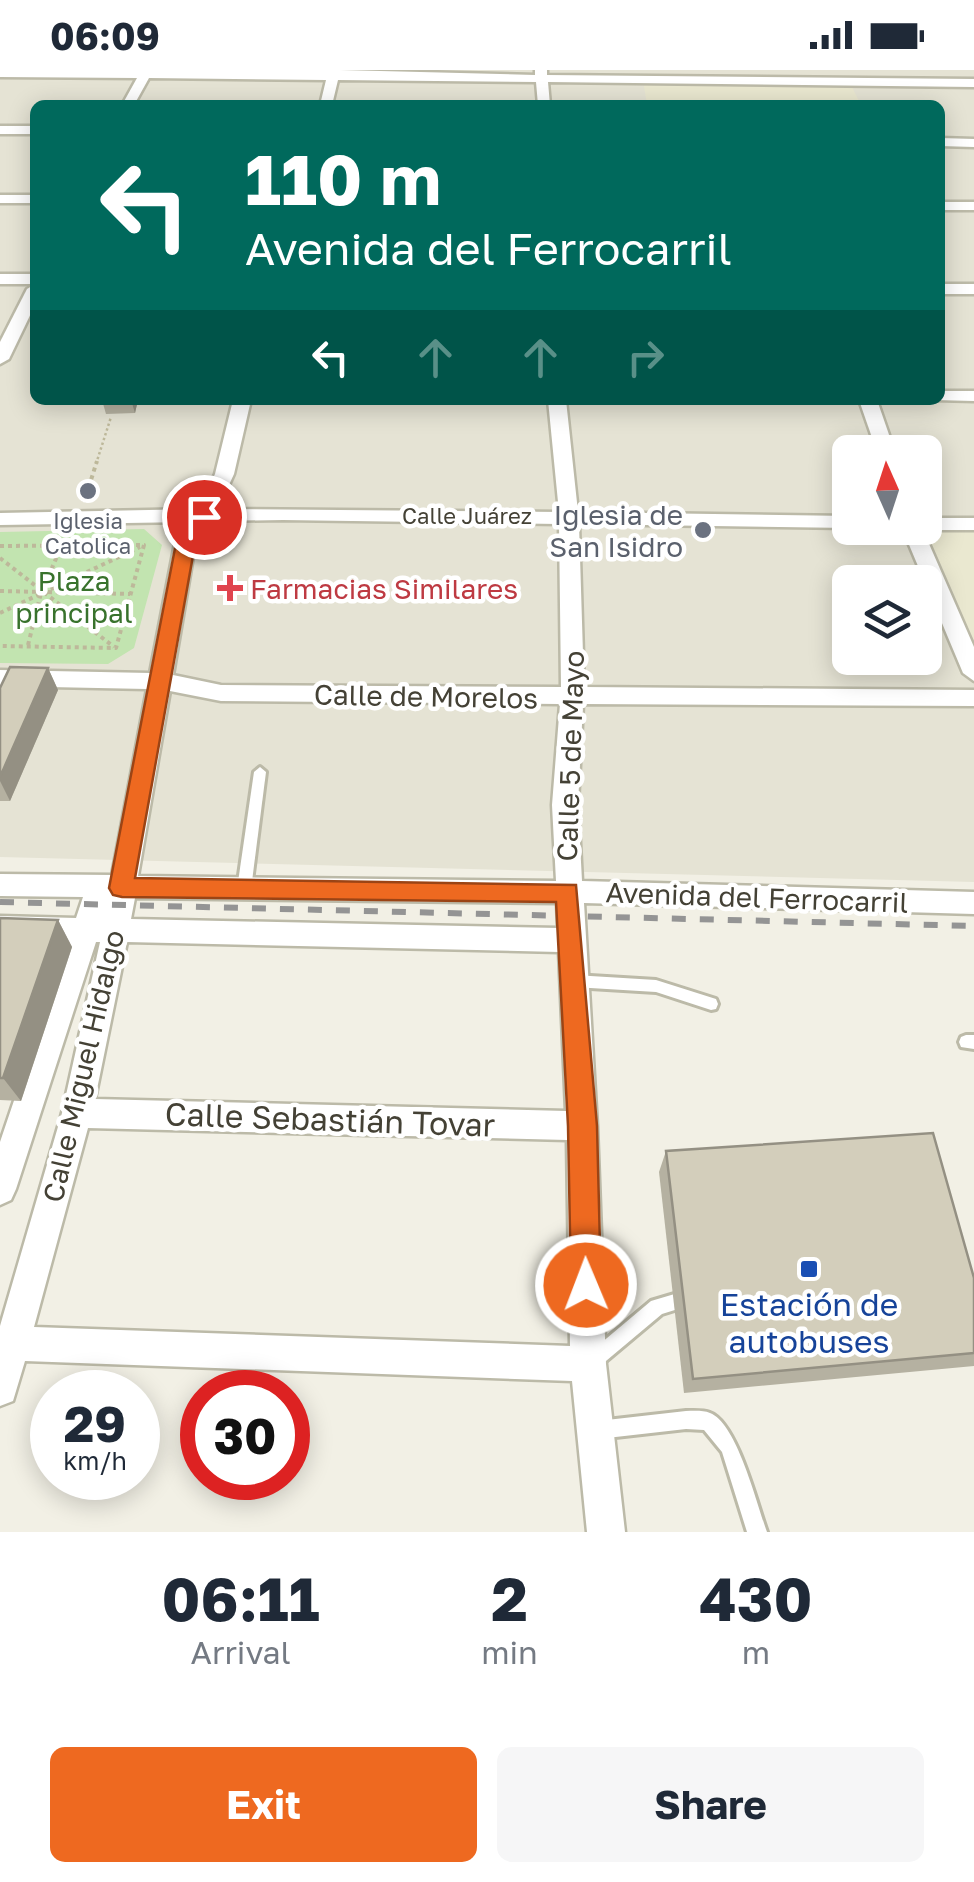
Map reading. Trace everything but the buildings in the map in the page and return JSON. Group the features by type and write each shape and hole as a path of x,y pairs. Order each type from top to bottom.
{"street":[{"path":"131,100 146,72"},
{"path":"327,100 334,72"},
{"path":"0,73 747,76 856,88 974,83"},
{"path":"542,74 544,100"},
{"path":"0,130 30,130"},
{"path":"945,142 974,143"},
{"path":"0,199 30,199"},
{"path":"945,206 974,206"},
{"path":"0,279 30,280"},
{"path":"945,289 974,290"},
{"path":"0,359 30,299"},
{"path":"945,396 974,396"},
{"path":"204,517 222,487 241,405"},
{"name":"Calle 5 de Mayo","path":"557,405 569,516 572,698 565,806 567,892 582,1126 588,1364 606,1532"},
{"path":"870,405 880,435"},
{"name":"Calle Juárez","path":"0,519 569,516 832,522"},
{"name":"Calle Miguel Hidalgo","path":"0,1189 12,1116 75,1004 100,930 159,681 186,538 204,517"},
{"path":"942,524 974,524"},
{"path":"919,545 974,673"},
{"name":"Calle de Morelos","path":"0,678 159,681 221,693 974,698"},
{"name":"Avenida del Ferrocarril","path":"0,886 567,892 974,903"},
{"path":"0,928 570,940"},
{"name":"Calle Miguel Hidalgo","path":"0,1388 6,1343 77,1113 75,1004"},
{"name":"Calle Sebastián Tovar","path":"77,1113 582,1126"},
{"path":"6,1343 588,1364"}],"lane":[{"path":"244,889 260,772"},
{"path":"574,981 656,986 711,1004"},
{"path":"588,1364 657,1307 710,1294"},
{"path":"596,1431 708,1421 729,1447 757,1532"}],"path":[{"path":"78,520 111,417"},
{"path":"0,546 144,545"},
{"path":"0,614 144,545"},
{"path":"116,648 144,545"},
{"path":"28,647 41,592 62,546"},
{"path":"0,558 116,648"},
{"path":"0,590 131,594"},
{"path":"0,646 116,648"}],"shaded area":[{"path":"0,70 974,70 974,882 0,857"},
{"path":"643,80 850,83 858,100 646,100"},
{"path":"974,524 974,673 942,598 942,565 928,565 919,545 942,545 942,526"}],"green space":[{"name":"Plaza principal","path":"144,529 162,545 134,648 108,664 0,663 0,532"}],"railway":[{"path":"0,902 974,926"}],"place":[{"name":"Iglesia Catolica","path":"88,491"},
{"name":"Iglesia de San Isidro","path":"703,530"},
{"name":"Farmacias Similares","path":"230,588"},
{"name":"Estación de autobuses","path":"809,1269"}],"route":[{"path":"204,517 186,538 122,888 567,892 582,1126 586,1285"}]}
